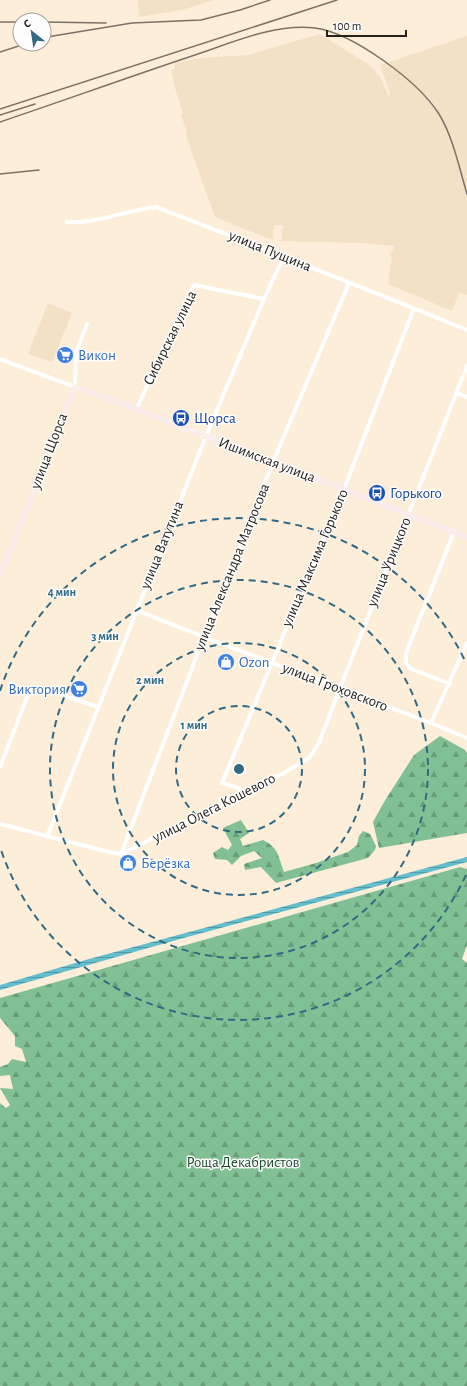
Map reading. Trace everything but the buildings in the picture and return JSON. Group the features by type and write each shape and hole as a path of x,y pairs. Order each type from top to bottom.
{"main road":[{"name":"Ишимская улица","path":"75,387 467,537"},
{"name":"улица Щорса","path":"0,575 75,387"}],"street":[{"name":"улица Пущина","path":"67,222 78,223 90,221 140,209 156,207 284,256 467,330"},
{"name":"улица Ватутина","path":"47,837 206,436 264,299 284,256"},
{"name":"улица Александра Матросова","path":"121,854 273,462 349,283"},
{"name":"Сибирская улица","path":"136,410 194,285 264,299"},
{"name":"улица Максима Горького","path":"244,793 238,788 222,783 344,489 414,308"},
{"name":"улица Щорса","path":"75,387 76,354 87,324"},
{"name":"Ишимская улица","path":"0,359 75,387"},
{"name":"улица Урицкого","path":"309,758 319,743 467,366"},
{"path":"456,392 467,397"},
{"path":"450,684 409,668 406,663 406,653 454,532"},
{"name":"улица Гроховского","path":"136,610 467,738"},
{"path":"431,723 450,684 467,643"},
{"path":"0,767 31,687 45,689 98,707"},
{"name":"улица Олега Кошевого","path":"121,854 282,774 309,758"},
{"path":"0,824 47,837 121,854"}],"shaded area":[{"path":"138,0 214,0 182,10 139,17"},
{"path":"320,34 371,66 380,77 389,97 390,93 380,65 467,36 467,295 459,293 452,311 388,284 392,257 389,254 393,251 394,246 362,243 281,241 283,225 274,225 273,240 215,217 186,136 187,133 181,114 183,113 173,82 171,70 175,69 174,64 200,58 248,55"},
{"path":"48,303 72,313 52,362 28,354"}],"green space":[{"path":"440,736 465,750 467,753 467,833 379,848 373,822 414,755"},
{"path":"241,820 249,833 240,839 243,846 263,840 268,843 275,849 284,872 348,852 357,845 359,836 363,831 370,834 376,846 375,850 368,858 276,883 261,867 245,870 244,864 262,858 254,851 241,856 232,865 227,860 215,859 213,853 222,847 228,850 232,845 223,828"},
{"name":"Роща Декабристов","path":"460,867 467,869 467,945 462,959 467,963 467,1386 0,1386 0,1103 6,1108 10,1105 0,1088 13,1089 10,1075 0,1076 0,1067 8,1064 12,1059 26,1062 22,1049 15,1046 15,1036 0,1018 0,998"}],"water":[{"path":"467,857 467,862 180,939 0,990 0,985 89,959"}],"railway":[{"path":"52,36 132,23 201,20 240,10 270,0"},
{"path":"0,109 337,0"},
{"path":"0,22 12,22"},
{"path":"52,22 106,23"},
{"path":"0,122 254,35 285,28 315,28 347,39 383,60 416,87 429,101 439,114 448,132 467,194"},
{"path":"0,52 12,48"},
{"path":"0,115 35,104"},
{"path":"0,174 39,170"}],"place":[{"name":"Викон","path":"65,355"},
{"name":"Щорса","path":"181,418"},
{"name":"Горького","path":"377,493"},
{"name":"Ozon","path":"226,662"},
{"name":"Виктория","path":"79,689"},
{"name":"Берёзка","path":"128,863"}]}
